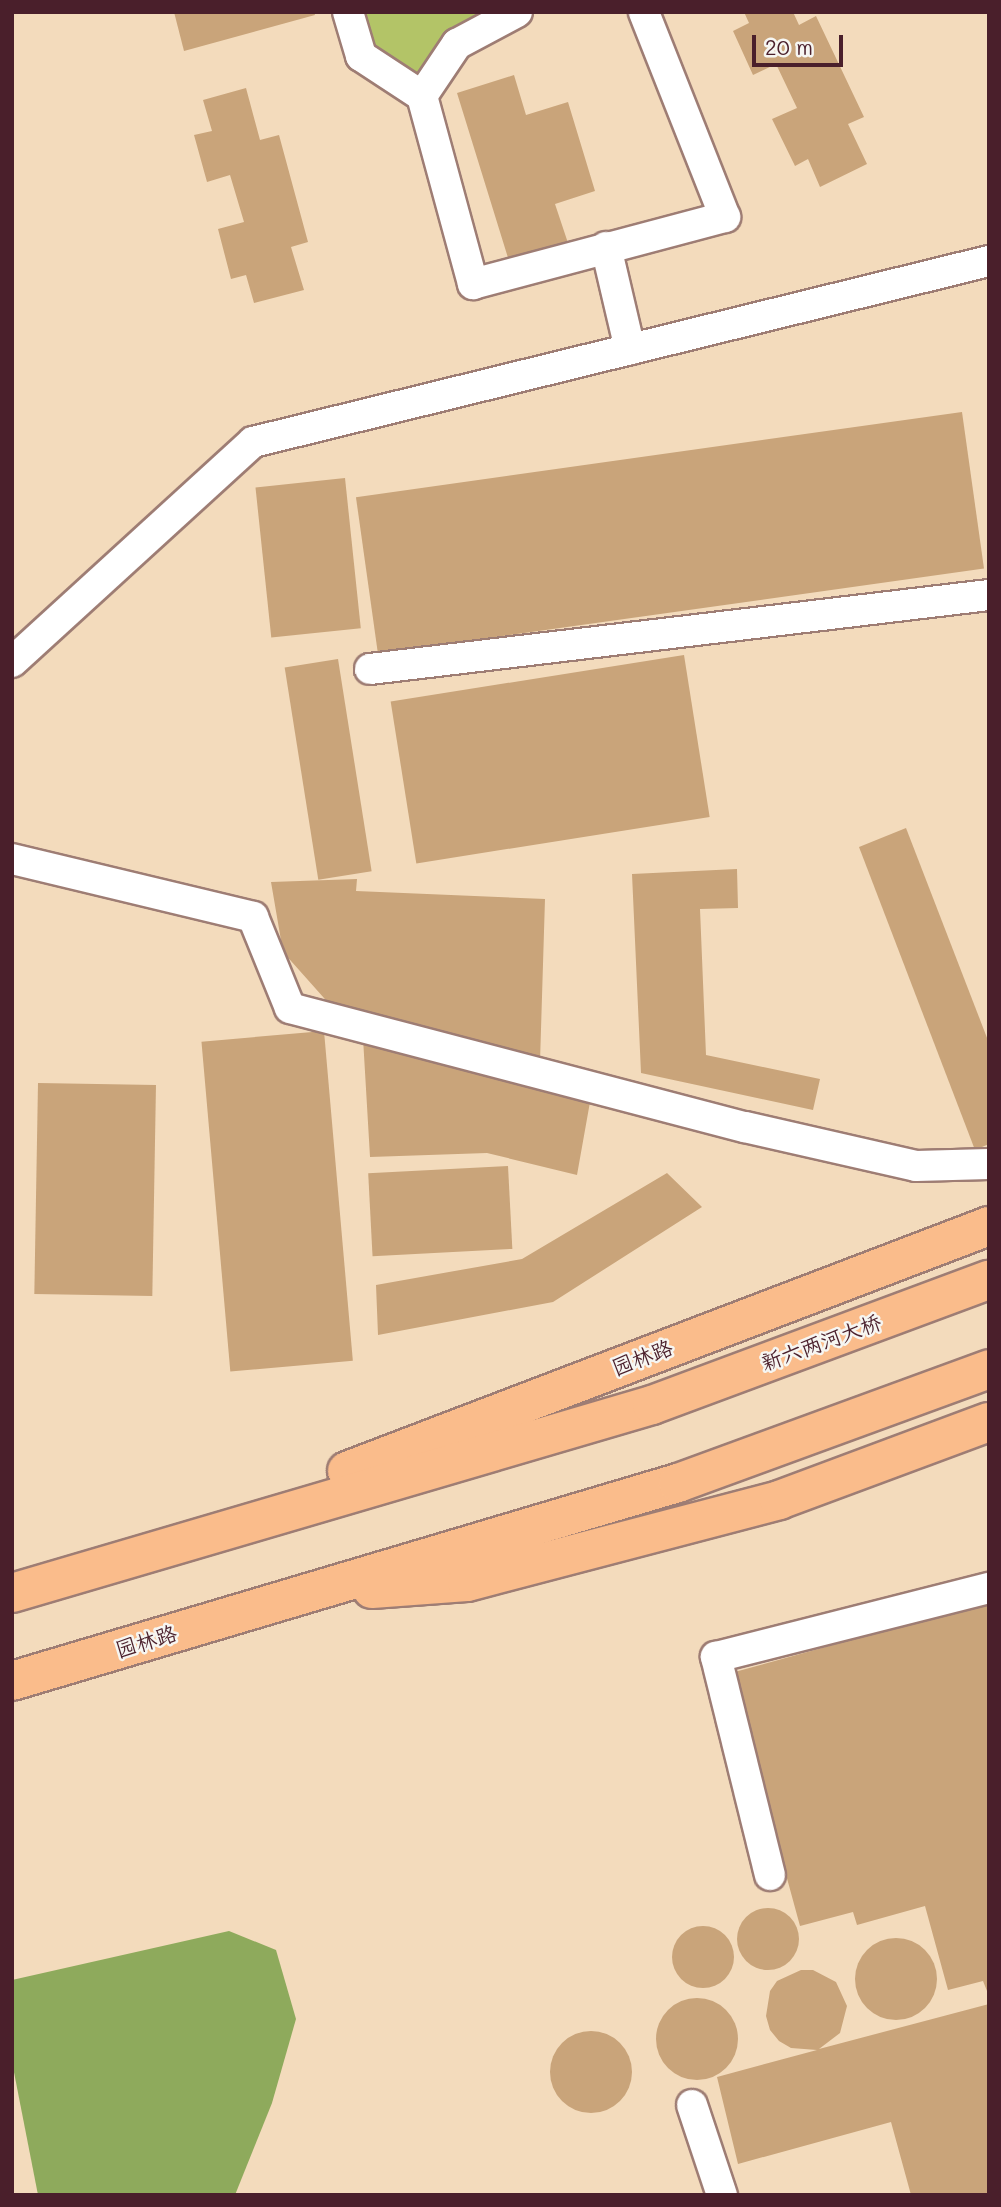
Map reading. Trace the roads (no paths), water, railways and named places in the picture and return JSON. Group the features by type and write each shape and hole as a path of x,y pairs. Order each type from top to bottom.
{"main road":[{"name":"园林路","path":"306,1507 344,1473 989,1226"},
{"name":"新六两河大桥","path":"652,1405 989,1280"},
{"name":"园林路","path":"12,1681 678,1483 989,1369"},
{"name":"园林路","path":"12,1593 652,1405"},
{"name":"园林路","path":"321,1589 406,1589 467,1582 779,1500 989,1422"}],"street":[{"path":"348,12 362,56 422,96 473,284 724,217 644,12"},
{"path":"422,96 457,44 517,12"},
{"path":"606,247 630,349"},
{"path":"12,662 253,442 989,261"},
{"path":"370,669 989,595"},
{"path":"12,859 253,917 290,1008 732,1124 916,1166 989,1164"},
{"path":"770,1875 716,1657 989,1588"},
{"path":"691,2105 722,2195"}]}
